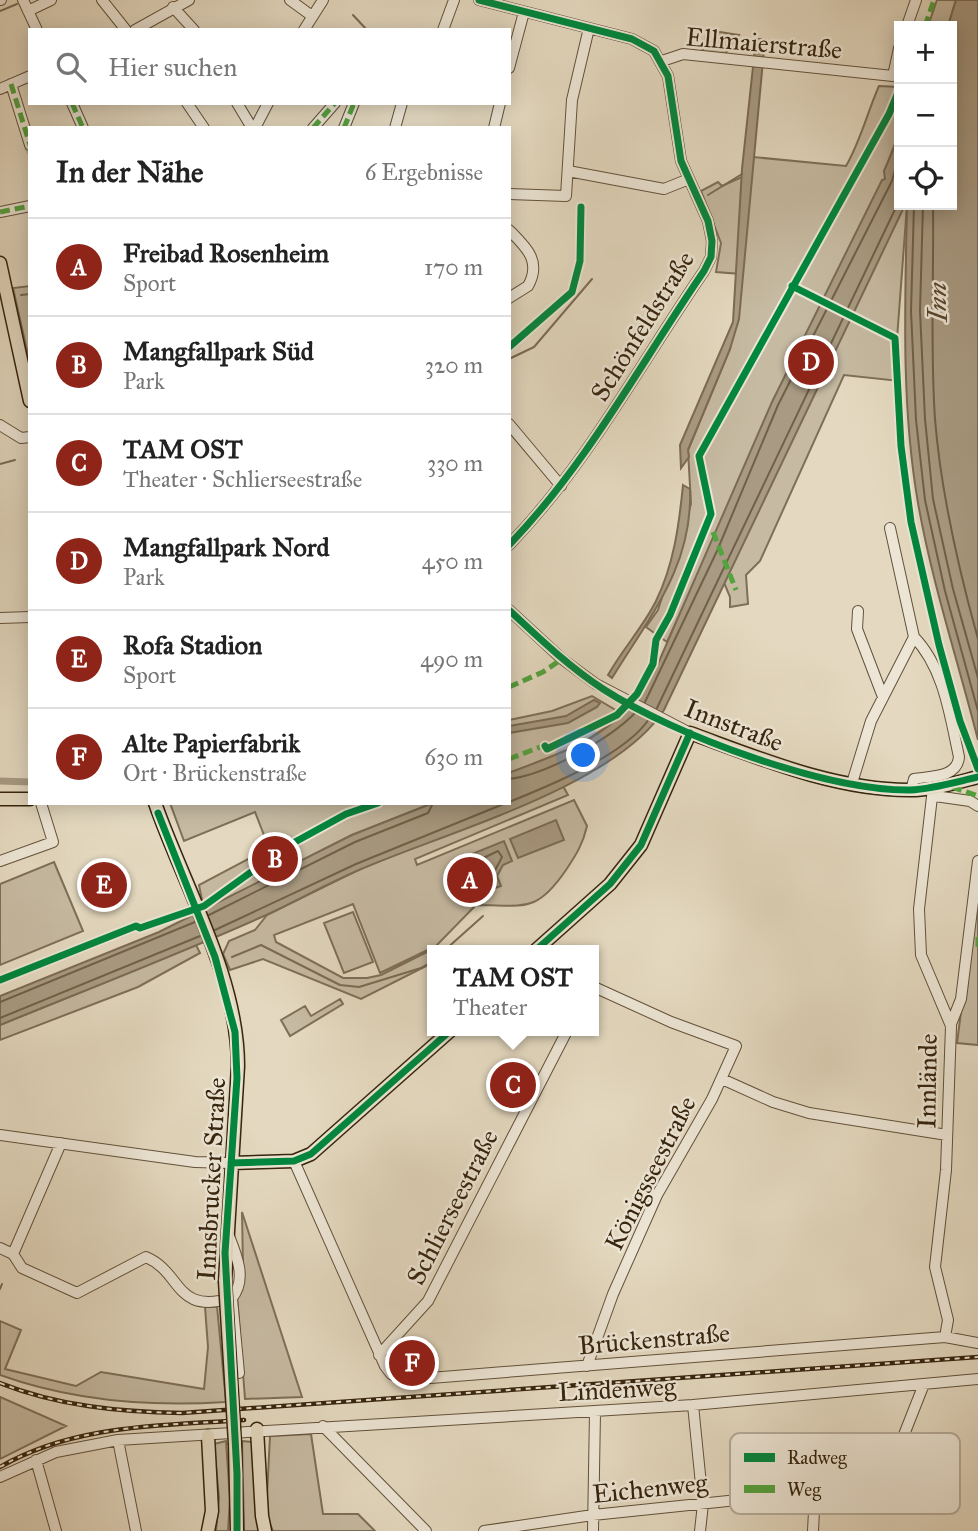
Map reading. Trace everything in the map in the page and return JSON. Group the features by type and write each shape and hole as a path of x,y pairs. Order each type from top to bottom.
{"main road":[{"path":"0,263 2,284 28,392"},
{"path":"545,945 610,884 641,845 690,733"},
{"name":"Innstraße","path":"690,733 772,763 884,789 934,792 977,777"},
{"path":"0,799 28,799"},
{"name":"Innsbrucker Straße","path":"156,805 215,957 229,1002 238,1055 225,1281 235,1444 237,1531"},
{"path":"231,1163 294,1161 311,1154 444,1036"},
{"path":"257,1429 261,1509 265,1531"},
{"path":"208,1436 212,1511 208,1531"}],"street":[{"path":"23,0 36,28"},
{"path":"28,10 51,0"},
{"path":"103,0 124,28"},
{"path":"138,28 189,0"},
{"path":"290,0 312,16"},
{"path":"304,28 323,0"},
{"path":"444,28 454,0"},
{"name":"Ellmaierstraße","path":"479,0 508,4 524,12 640,42 662,61 683,54 893,76 894,71"},
{"path":"909,21 916,0"},
{"path":"173,7 192,28"},
{"path":"511,61 524,12"},
{"path":"511,195 566,196 572,100 589,28"},
{"name":"Schönfeldstraße","path":"511,543 561,486 605,425 707,265 712,241 708,221 681,162 668,76 662,61"},
{"path":"0,89 28,77"},
{"path":"11,84 28,139"},
{"path":"73,105 83,120"},
{"path":"188,105 203,126"},
{"path":"238,105 252,126"},
{"path":"254,126 267,105"},
{"path":"315,126 333,105"},
{"path":"345,126 355,105"},
{"path":"396,126 401,105"},
{"path":"494,126 500,105"},
{"path":"568,171 664,189 689,179"},
{"path":"0,212 28,206"},
{"path":"511,232 528,250 534,265 528,285 511,297"},
{"path":"0,425 16,436 28,437"},
{"path":"511,428 561,486"},
{"path":"890,528 914,637 922,646 939,678 959,757 951,772 914,779 911,790"},
{"path":"858,611 857,629 883,697"},
{"name":"Innstraße","path":"511,612 567,663 627,702 690,733"},
{"path":"0,618 28,617"},
{"path":"852,783 871,721 914,637"},
{"path":"934,792 970,801 978,806"},
{"name":"Innlände","path":"934,792 920,893 921,955 951,1024 942,1224 935,1267 948,1320 945,1337"},
{"path":"0,861 53,842 42,805"},
{"path":"951,1024 961,999 978,861"},
{"name":"Königsseestraße","path":"587,1366 613,1294 657,1195 722,1079 736,1046 671,1022 599,990"},
{"name":"Schlierseestraße","path":"379,1355 428,1300 564,1036"},
{"path":"722,1079 802,1111 947,1135"},
{"path":"0,1135 195,1162 231,1163"},
{"path":"13,1254 61,1143"},
{"path":"294,1161 379,1355"},
{"path":"0,1248 13,1254 22,1268 77,1293 141,1257 148,1257 182,1293 195,1301 218,1302 232,1298 238,1291 238,1257 226,1230"},
{"path":"232,1298 239,1373"},
{"path":"945,1337 978,1343"},
{"name":"Brückenstraße","path":"379,1355 391,1374 405,1380 945,1337"},
{"name":"Lindenweg","path":"0,1477 36,1460 86,1444 118,1440 208,1436 257,1429 595,1412 978,1379"},
{"name":"Eichenweg","path":"905,1433 924,1384"},
{"path":"693,1405 703,1504 700,1531"},
{"path":"593,1531 595,1412"},
{"path":"323,1426 426,1531"},
{"path":"118,1440 136,1531"},
{"path":"36,1460 56,1531"},
{"name":"Eichenweg","path":"484,1531 593,1515 730,1501"}],"shaded area":[{"path":"937,0 956,0 950,21 930,21"},
{"path":"707,30 739,35 725,54 702,52"},
{"path":"879,86 894,87 894,146 889,160 894,182 894,210 907,210 897,339 899,381 844,375 760,561 746,575 748,604 730,607 730,597 710,549 667,642 646,627 658,610 691,504 688,450 730,349 741,274 716,272 721,243 701,191 718,182 722,186 744,176 751,177 753,157 846,166"},
{"path":"28,286 28,355 13,288"},
{"path":"592,696 624,715 575,748 511,772 511,720 552,711"},
{"path":"563,786 568,795 415,859 417,865 574,800 587,826 573,859 546,894 528,904 518,906 476,905 437,945 427,945 427,950 380,973 353,904 274,935 276,942 343,978 381,975 427,952 427,966 361,999 263,959 230,970 223,954 229,941 255,930 267,915 358,870"},
{"path":"171,805 428,805 352,835 204,910 199,885 269,848 255,812 184,841"},
{"path":"54,862 83,931 0,965 0,884"},
{"path":"978,880 978,1045 957,1043"},
{"path":"353,912 373,962 344,973 324,923"},
{"path":"196,945 200,953 138,987 0,1040 0,1025"},
{"path":"340,999 343,1004 290,1036 281,1020 305,1006 311,1016"},
{"path":"242,1212 302,1397 245,1399 236,1282 243,1267"},
{"path":"217,1306 226,1402 169,1404 111,1400 55,1391 0,1375 0,1321 21,1330 5,1369 76,1386 101,1372 204,1389 208,1347 205,1307"},
{"path":"0,1397 66,1426 0,1459"},
{"path":"311,1434 323,1514 358,1514 375,1531 273,1531 266,1515 270,1436"},
{"path":"226,1441 230,1499 228,1531 216,1531 219,1498 214,1444"},
{"path":"242,1441 252,1442 262,1531 244,1531"}],"water":[{"name":"Inn","path":"956,0 978,0 978,740 938,592 918,503 909,429 905,354 907,210 957,210 957,21 950,21"},
{"path":"756,39 765,39 739,319 730,349 688,450 689,457 681,468 680,445 733,322 742,169"},
{"path":"894,148 894,210 903,210 664,710 640,737 607,762 568,785 525,805 359,870 264,916 0,1025 0,996 159,932 352,835 428,805 511,805 511,772 556,755 595,735 628,708 657,666 772,402 882,180 885,179 884,171"},
{"path":"683,485 690,489 689,517 677,566 654,611 612,678 608,675 651,611 662,587 675,544"},
{"path":"594,700 600,703 568,723 511,733 511,726 566,716"},
{"path":"556,820 564,840 518,858 510,839"},
{"path":"504,841 512,861 503,865 497,876 501,886 482,893 467,856"}],"waterway":[{"path":"0,11 17,4"},
{"path":"353,15 365,28"},
{"path":"708,195 742,174"},
{"path":"511,358 534,347 592,279"},
{"path":"21,295 28,294"},
{"path":"0,464 15,460"},
{"path":"0,781 28,782"},
{"path":"451,945 483,916"},
{"path":"232,957 261,945 340,985 359,987 427,964"},
{"path":"0,1289 2,1284"}],"railway":[{"path":"0,1383 44,1397 90,1406 182,1413 978,1357"},
{"path":"0,1467 58,1442 88,1435 150,1426 244,1420"}],"marked path":[{"path":"927,21 934,0"},
{"path":"11,84 28,139"},
{"path":"73,105 82,126"},
{"path":"315,126 333,105"},
{"path":"345,126 353,105"},
{"path":"0,212 28,206"},
{"path":"713,532 736,590"},
{"path":"511,686 543,672 562,659"},
{"path":"511,758 548,744"},
{"path":"952,787 978,796"},
{"path":"978,937 978,952"}],"cycle path":[{"path":"479,0 632,39 654,51 668,76 681,161 708,221 712,241 711,257 704,271 589,447 511,543"},
{"path":"545,746 547,749 617,715 637,694 653,664 656,640 670,615 711,514 699,456 894,102"},
{"path":"511,345 572,292 580,261 581,207"},
{"path":"792,286 895,338 901,446 911,522 939,645 960,721 978,769"},
{"path":"511,612 566,661 603,689 669,724 752,757 795,771 876,788 910,790 978,777"},
{"path":"542,945 610,884 641,845 690,733"},
{"path":"0,980 136,926 140,928 204,906 265,862 264,859 346,814 372,805"},
{"path":"158,813 215,957 235,1032 237,1078 225,1253 237,1474 237,1531"},
{"path":"231,1163 294,1161 311,1154 444,1036"}],"place":[{"name":"Mangfallpark Nord","path":"811,362"},
{"name":"Mangfallpark Süd","path":"275,859"},
{"name":"Freibad Rosenheim","path":"470,880"},
{"name":"Rofa Stadion","path":"104,885"},
{"name":"TAM OST","path":"513,1085"},
{"name":"Alte Papierfabrik","path":"412,1363"}]}
